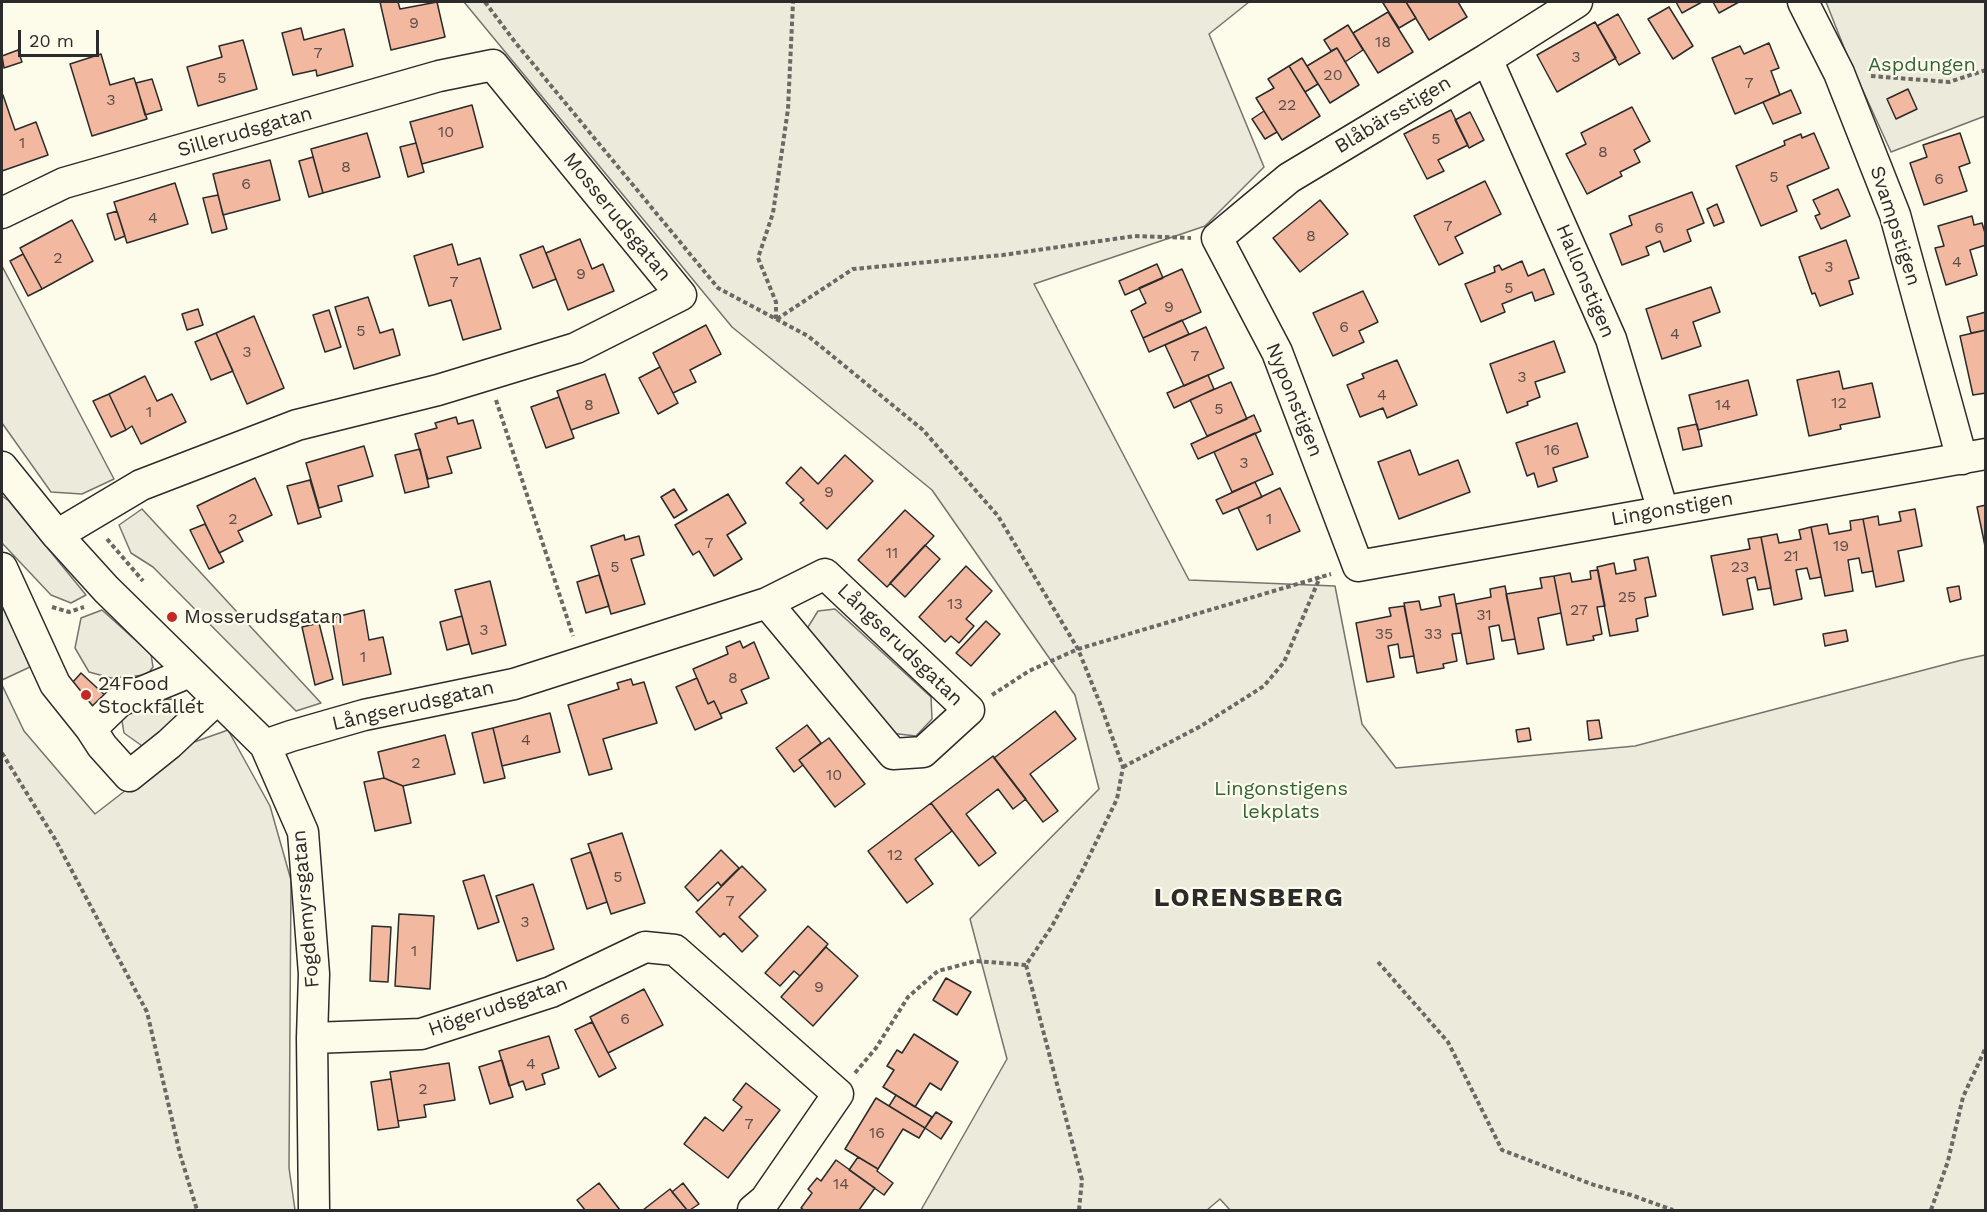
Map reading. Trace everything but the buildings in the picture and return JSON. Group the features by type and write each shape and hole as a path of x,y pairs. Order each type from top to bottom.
{"street":[{"name":"Blåbärsstigen","path":"1217,238 1288,178 1487,59 1577,2"},
{"name":"Svampstigen","path":"1803,2 1839,73 1895,215 1974,456"},
{"name":"Hallonstigen","path":"1487,59 1611,339 1662,511"},
{"name":"Sillerudsgatan","path":"2,213 64,183 439,76 493,65"},
{"name":"Mosserudsgatan","path":"57,535 141,485 297,425 438,390 576,348 681,295 493,65"},
{"name":"Nyponstigen","path":"1217,238 1278,352 1358,566"},
{"name":"Lingonstigen","path":"1358,566 1974,456"},
{"name":"Fogdemyrsgatan","path":"2,467 57,535 106,589 265,745 303,832 314,975 312,1038 314,1210"},
{"path":"2,568 55,684 102,746 129,776 169,744 217,699"},
{"name":"Långserudsgatan","path":"265,745 364,715 514,684 767,603 825,574 969,710 923,752 893,753 767,603"},
{"path":"91,729 120,700 190,672"},
{"name":"Högerudsgatan","path":"312,1038 421,1034 551,992 645,947 675,950 838,1094"},
{"path":"753,1210 765,1200 838,1094"}],"path":[{"path":"485,2 515,42 718,288 808,336 923,430 998,516 1078,650 1123,767 1117,799 1083,869 1052,926 1026,965 1082,1180 1079,1210"},
{"path":"776,319 776,302 758,258 773,213 788,109 793,2"},
{"path":"1839,73 1949,82 1986,70"},
{"path":"776,319 853,269 1003,255 1135,236 1217,238"},
{"path":"487,375 581,662"},
{"path":"969,710 1029,671 1078,650 1358,566"},
{"path":"1123,767 1201,726 1264,686 1284,662 1320,578"},
{"path":"46,605 69,612 88,606 106,589"},
{"path":"2,753 56,839 147,1011 180,1154 197,1210"},
{"path":"838,1094 876,1048 908,996 938,971 976,961 1026,965"},
{"path":"1378,962 1448,1042 1502,1150 1594,1185 1673,1210"},
{"path":"1931,1210 1948,1161 1963,1097 1986,1047"}],"green space":[{"name":"Lingonstigens lekplats","path":"464,2 1249,2 1209,34 1264,167 1205,226 1034,284 1189,580 1335,586 1362,724 1396,768 1635,746 1985,655 1985,1210 1230,1210 1220,1199 1207,1210 921,1210 1007,1059 970,919 1099,789 1075,695 932,490 732,327"},
{"name":"Aspdungen","path":"1826,2 1985,2 1985,116 1891,152 1849,60"},
{"path":"2,266 114,479 82,494 51,492 2,423"},
{"path":"2,496 9,501 86,595 71,603 51,595 2,543"},
{"path":"142,509 321,703 296,711 153,567 131,553 119,525"},
{"path":"835,609 931,697 932,719 916,736 890,733 813,647 808,627 818,611"},
{"path":"102,610 151,654 153,667 147,675 111,678 89,672 75,648 81,618"},
{"path":"2,685 24,731 95,814 183,746 228,730 270,806 291,880 289,1168 295,1210 2,1210"},
{"path":"177,699 184,708 145,748 124,733 121,715 128,700"}],"shaded area":[{"path":"2,603 30,667 2,680"}],"place":[{"name":"Mosserudsgatan","path":"172,617"},
{"name":"24Food Stockfallet","path":"86,695"}],"district":[{"name":"LORENSBERG","path":"1249,898"}]}
